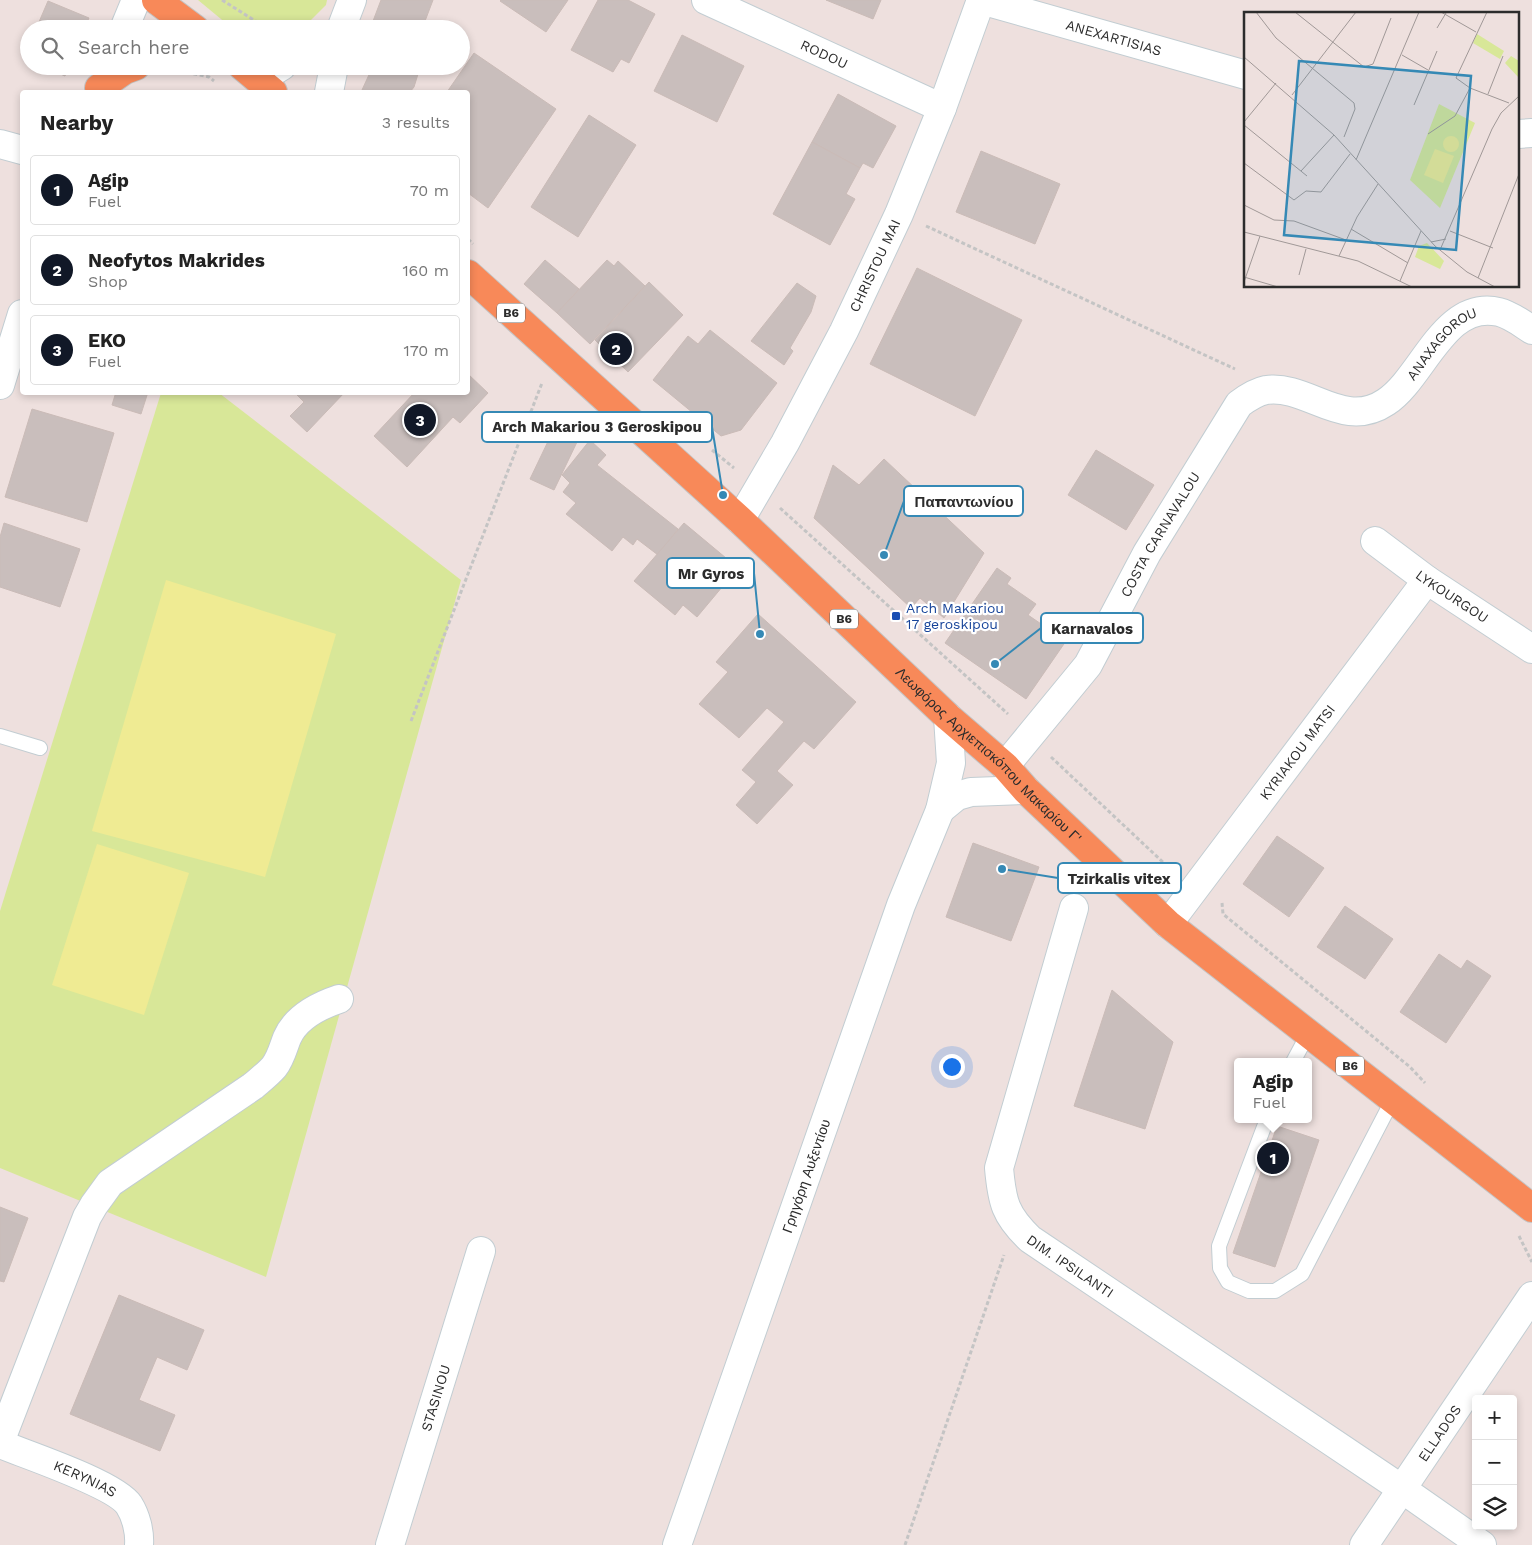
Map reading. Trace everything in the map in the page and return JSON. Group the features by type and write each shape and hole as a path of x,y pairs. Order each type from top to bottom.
{"main road":[{"path":"156,0 183,20"},
{"path":"102,82 115,75"},
{"name":"Λεωφόρος Αρχιεπισκόπου Μακαρίου Γ'","path":"470,276 740,520 948,717 1005,766 1026,790 1168,924 1532,1208"}],"street":[{"path":"128,20 136,0"},
{"path":"343,20 352,0"},
{"name":"RODOU","path":"706,0 942,108"},
{"name":"CHRISTOU MAI","path":"740,520 844,331 899,214 942,108 981,0"},
{"name":"ANEXARTISIAS","path":"981,0 1244,74"},
{"path":"329,90 332,75"},
{"path":"0,144 20,149"},
{"name":"ANAXAGOROU","path":"1360,411 1373,409 1386,403 1401,390 1444,334 1457,320 1471,313 1497,312 1509,315 1532,330"},
{"path":"0,385 20,320"},
{"name":"COSTA CARNAVALOU","path":"1005,766 1088,665 1147,553 1239,404 1264,390 1289,390 1329,406 1348,411 1360,411"},
{"name":"LYKOURGOU","path":"1375,541 1427,580 1532,649"},
{"name":"KYRIAKOU MATSI","path":"1168,924 1427,580"},
{"name":"Γρηγόρη Αυξεντίου","path":"677,1545 901,906 940,810 950,763 948,717"},
{"path":"940,810 957,796 972,792 1026,790"},
{"name":"DIM. IPSILANTI","path":"1074,908 999,1168 1001,1195 1014,1224 1030,1239 1402,1489 1482,1545"},
{"path":"0,1443 87,1217 110,1183 253,1086 274,1067 280,1058 288,1036 299,1020 321,1005 339,999"},
{"name":"STASINOU","path":"390,1545 481,1250"},
{"name":"ELLADOS","path":"1364,1545 1532,1296"},
{"name":"KERYNIAS","path":"0,1443 106,1486 128,1503 136,1519 139,1545"}],"lane":[{"path":"0,736 40,748"},
{"path":"1295,1058 1308,1034"},
{"path":"1265,1123 1219,1246 1220,1268 1228,1282 1249,1291 1275,1291 1302,1274 1393,1099"}],"path":[{"path":"222,0 254,20"},
{"path":"200,75 209,77 215,82"},
{"path":"899,214 1233,368 1264,390"},
{"path":"470,241 476,247"},
{"path":"412,721 554,352"},
{"path":"704,444 758,488 1030,734 1055,761 1167,866 1180,868 1222,903 1223,914 1410,1067 1429,1087"},
{"path":"905,1545 1014,1224"}],"green space":[{"path":"198,0 327,0 326,5 311,20 222,20"},
{"path":"160,395 222,395 461,580 266,1277 0,1168 0,911"}],"shaded area":[{"path":"166,580 336,634 265,877 92,831"},
{"path":"97,844 189,873 144,1015 52,985"}],"building":[{"path":"381,0 433,0 425,20 373,20"},
{"path":"501,0 568,0 546,32"},
{"path":"598,0 628,0 655,14 629,63 621,59 613,72 571,50"},
{"path":"826,0 881,0 873,19"},
{"path":"48,1 89,18 88,20 40,20"},
{"path":"682,35 744,66 717,122 654,91"},
{"path":"474,53 556,109 488,208 470,194 470,90 448,90 459,75 470,75 470,59"},
{"path":"369,75 418,75 412,90 362,90"},
{"path":"838,94 896,126 873,168 863,163 860,168 812,142"},
{"path":"589,115 636,145 578,237 531,207"},
{"path":"812,142 860,168 846,194 855,199 830,245 773,214"},
{"path":"981,151 1060,184 1035,244 956,212"},
{"path":"545,260 579,289 557,313 524,284"},
{"path":"607,260 614,266 618,261 645,286 590,344 557,313"},
{"path":"917,268 1022,320 975,416 870,364"},
{"path":"649,282 683,315 628,372 595,340"},
{"path":"797,283 816,296 811,312 790,348 793,351 784,365 751,341"},
{"path":"710,330 777,383 741,430 721,436 653,380 688,336 698,344"},
{"path":"470,376 488,393 460,423 453,417 407,467 374,436 412,395 470,395"},
{"path":"115,395 147,395 141,414 112,405"},
{"path":"297,395 342,395 307,432 290,416 304,402"},
{"path":"32,409 114,433 87,522 5,497"},
{"path":"553,431 577,442 554,490 530,479"},
{"path":"590,440 606,455 597,465 678,529 658,555 637,539 633,545 623,537 612,551 566,514 576,503 563,492 570,483 562,475"},
{"path":"1096,450 1154,485 1126,530 1068,495"},
{"path":"884,459 984,553 944,618 920,598 911,608 814,518 833,465 859,485"},
{"path":"4,523 80,549 60,607 0,587 0,537"},
{"path":"684,523 738,568 697,617 683,605 675,615 634,581"},
{"path":"997,568 1011,578 1007,584 1036,604 1028,615 1066,641 1026,699 945,643"},
{"path":"758,614 856,702 814,749 804,741 777,771 793,785 757,824 736,805 756,782 742,770 784,722 767,708 739,738 699,704 728,672 716,662"},
{"path":"1277,836 1324,868 1289,917 1243,884"},
{"path":"973,843 1039,867 1011,941 946,917"},
{"path":"1345,906 1393,939 1365,979 1317,947"},
{"path":"1439,954 1461,969 1467,960 1491,976 1446,1043 1400,1012"},
{"path":"1112,990 1173,1042 1145,1129 1074,1106"},
{"path":"1277,1126 1319,1140 1275,1267 1233,1253"},
{"path":"0,1207 28,1218 4,1282 0,1281"},
{"path":"119,1295 204,1330 187,1370 157,1357 139,1400 175,1415 160,1451 70,1414"}],"place":[{"name":"Neofytos Makrides","path":"616,349"},
{"name":"EKO","path":"420,420"},
{"name":"Arch Makariou 3 Geroskipou","path":"723,495"},
{"name":"Παπαντωνίου","path":"884,555"},
{"name":"Arch Makariou 17 geroskipou","path":"896,616"},
{"name":"Mr Gyros","path":"760,634"},
{"name":"Karnavalos","path":"995,664"},
{"name":"Tzirkalis vitex","path":"1002,869"},
{"name":"Agip","path":"1273,1158"}]}
